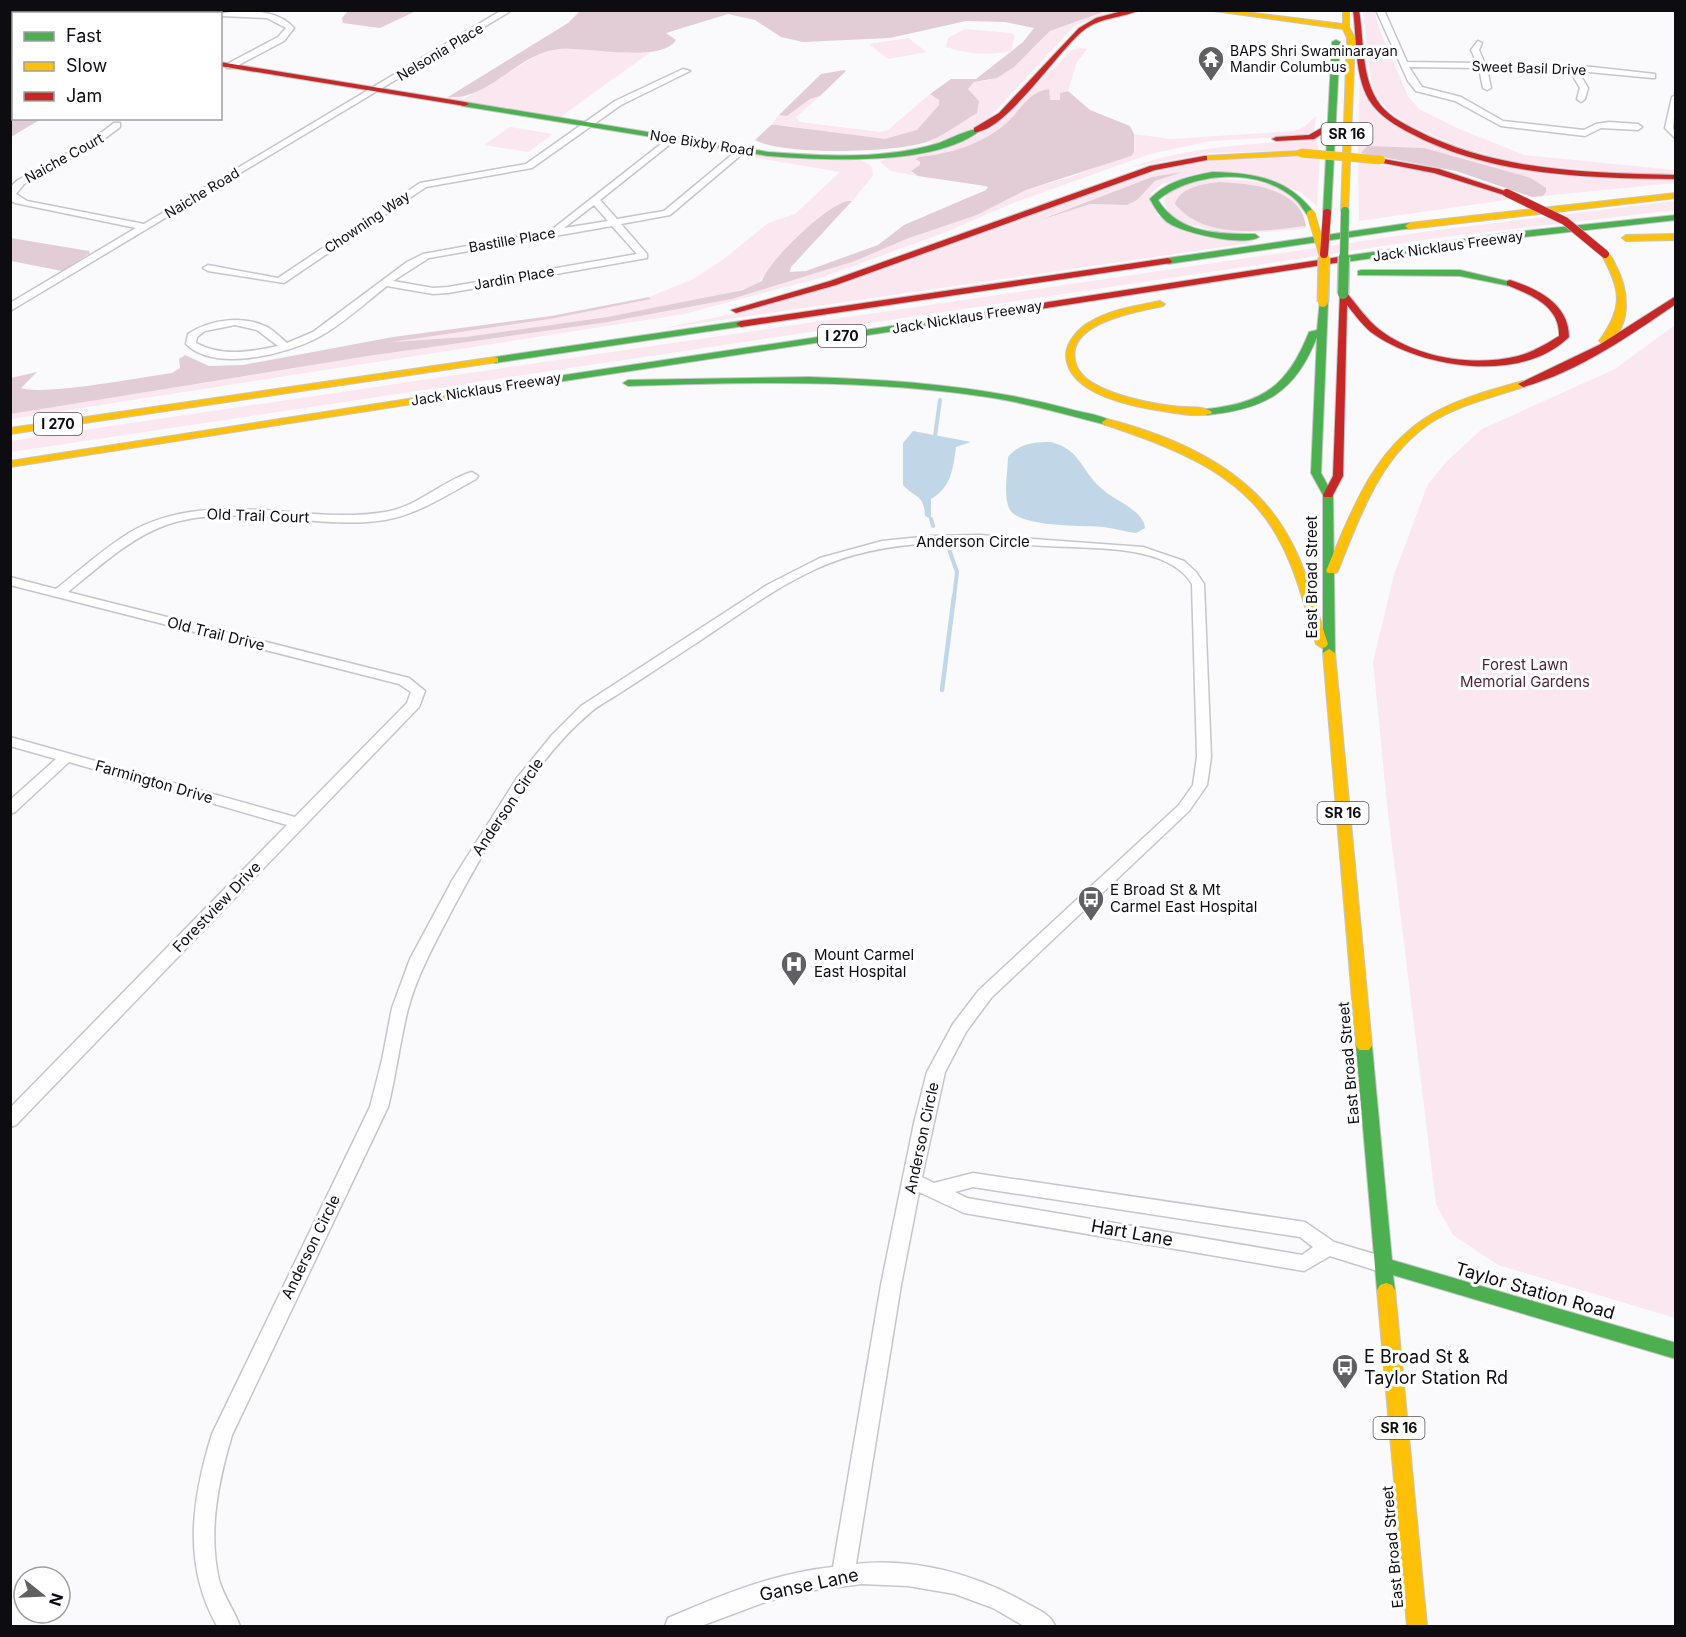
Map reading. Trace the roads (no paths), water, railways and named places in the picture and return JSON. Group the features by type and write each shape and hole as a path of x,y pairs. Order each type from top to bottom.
{"main road":[{"name":"Noe Bixby Road","path":"226,65 743,150 803,157 857,158 920,150 965,137 1002,116 1081,29 1098,19 1137,10"},
{"path":"1210,10 1346,27"},
{"name":"East Broad Street","path":"1346,10 1346,27 1351,38 1338,476 1328,495 1329,666 1417,1626"},
{"path":"1356,10 1371,95 1387,115 1422,136 1479,156 1532,168 1581,175 1676,177"},
{"name":"East Broad Street","path":"1328,495 1316,473 1324,254 1337,37 1346,27"},
{"path":"1257,140 1311,137 1331,126"},
{"path":"978,231 1026,204 1133,164 1177,150 1219,143"},
{"path":"105,417 233,391 612,333 746,308 833,283 1153,168 1217,156 1300,153 1381,160 1436,171 1507,193 1565,221 1605,254 1622,282 1623,314 1611,335 1587,356"},
{"path":"1324,254 1311,214 1303,200 1285,188 1237,176 1186,179 1164,187 1154,199 1155,206 1161,214 1178,225 1211,235 1249,237 1303,232 1537,200 1676,186"},
{"name":"Jack Nicklaus Freeway","path":"10,431 1401,228 1539,209 1676,195"},
{"name":"Jack Nicklaus Freeway","path":"10,465 330,413 1323,263 1571,228 1676,217"},
{"path":"10,465 615,384 1336,273 1559,241 1676,227"},
{"path":"1559,241 1676,237"},
{"path":"1336,273 1433,271 1486,277 1524,288 1544,299 1557,310 1566,328 1557,345 1532,357 1488,363 1437,358 1404,347 1378,333 1343,294"},
{"path":"1211,293 1117,315 1083,331 1072,348 1071,360 1076,372 1089,384 1118,400 1145,407 1188,412 1245,406 1273,393 1297,372 1306,356 1323,302"},
{"path":"1328,580 1371,482 1392,450 1420,424 1468,402 1563,369 1627,333 1676,299"},
{"path":"615,384 793,377 901,381 976,390 1038,402 1151,437 1199,458 1237,483 1267,512 1286,541 1329,666"},
{"name":"Taylor Station Road","path":"1384,1265 1676,1351"}],"street":[{"path":"1380,10 1412,81 1419,89 1458,99 1501,123 1585,133 1610,125 1638,127"},
{"name":"Nelsonia Place","path":"375,91 505,12"},
{"path":"222,14 270,17 284,22 290,28 281,39 226,65"},
{"path":"1478,43 1475,50 1487,88"},
{"name":"Sweet Basil Drive","path":"1406,64 1573,69 1652,76"},
{"path":"1573,69 1584,88 1581,99"},
{"name":"Chowning Way","path":"208,268 280,281 418,188 438,181 529,166 618,103 686,71"},
{"name":"Naiche Road","path":"10,308 375,91"},
{"path":"1676,97 1669,128 1676,137"},
{"name":"Naiche Court","path":"117,125 96,141 21,182 11,191 11,195 13,199 27,204 144,227"},
{"path":"552,234 671,139"},
{"name":"Bastille Place","path":"286,347 261,328 235,322 210,326 192,336 191,344 212,353 243,355 286,347 317,334 410,264 426,256 667,213 743,150"},
{"path":"595,200 614,223"},
{"name":"Jardin Place","path":"385,283 433,291 448,290 644,256 614,223"},
{"name":"Old Trail Court","path":"59,593 124,541 166,521 216,513 347,519 375,517 416,506 472,476"},
{"name":"Anderson Circle","path":"230,1626 211,1587 205,1560 203,1525 210,1476 222,1434 379,1107 392,1060 400,1008 418,959 461,879 491,830 522,781 556,738 586,709 772,588 795,574 842,554 924,539 982,538 1133,549 1167,556 1187,569 1198,584 1204,757 1200,785 1184,808 992,987 971,1010 959,1028 936,1072 922,1123 913,1181 891,1285 843,1574"},
{"name":"Old Trail Drive","path":"10,581 404,681 418,691"},
{"name":"Forestview Drive","path":"10,1120 414,704 418,691"},
{"name":"Farmington Drive","path":"10,741 297,822"},
{"path":"10,809 66,757"},
{"name":"Hart Lane","path":"934,1190 973,1180 1305,1230 1328,1248 1384,1265"},
{"name":"Hart Lane","path":"913,1181 964,1205 1304,1263 1328,1248"},
{"name":"Ganse Lane","path":"676,1626 756,1595 843,1574 905,1573 956,1582 1021,1610 1044,1626"}],"water":[{"path":"913,431 971,442 956,447 947,483 931,499 931,519 925,516 921,500 903,485 903,443"},
{"path":"1051,442 1069,450 1101,488 1139,516 1145,528 1136,533 1103,527 1038,522 1015,514 1009,508 1006,497 1008,457 1017,449 1028,444"}],"waterway":[{"path":"935,436 940,400"},
{"path":"931,519 933,526"},
{"path":"949,549 957,572 954,598"},
{"path":"942,690 954,596"}],"place":[{"name":"BAPS Shri Swaminarayan Mandir Columbus","path":"1211,82"},
{"name":"E Broad St & Mt Carmel East Hospital","path":"1091,922"},
{"name":"Mount Carmel East Hospital","path":"794,987"},
{"name":"E Broad St & Taylor Station Rd","path":"1345,1390"}],"park label":[{"name":"Forest Lawn Memorial Gardens","path":"1525,674"}]}
